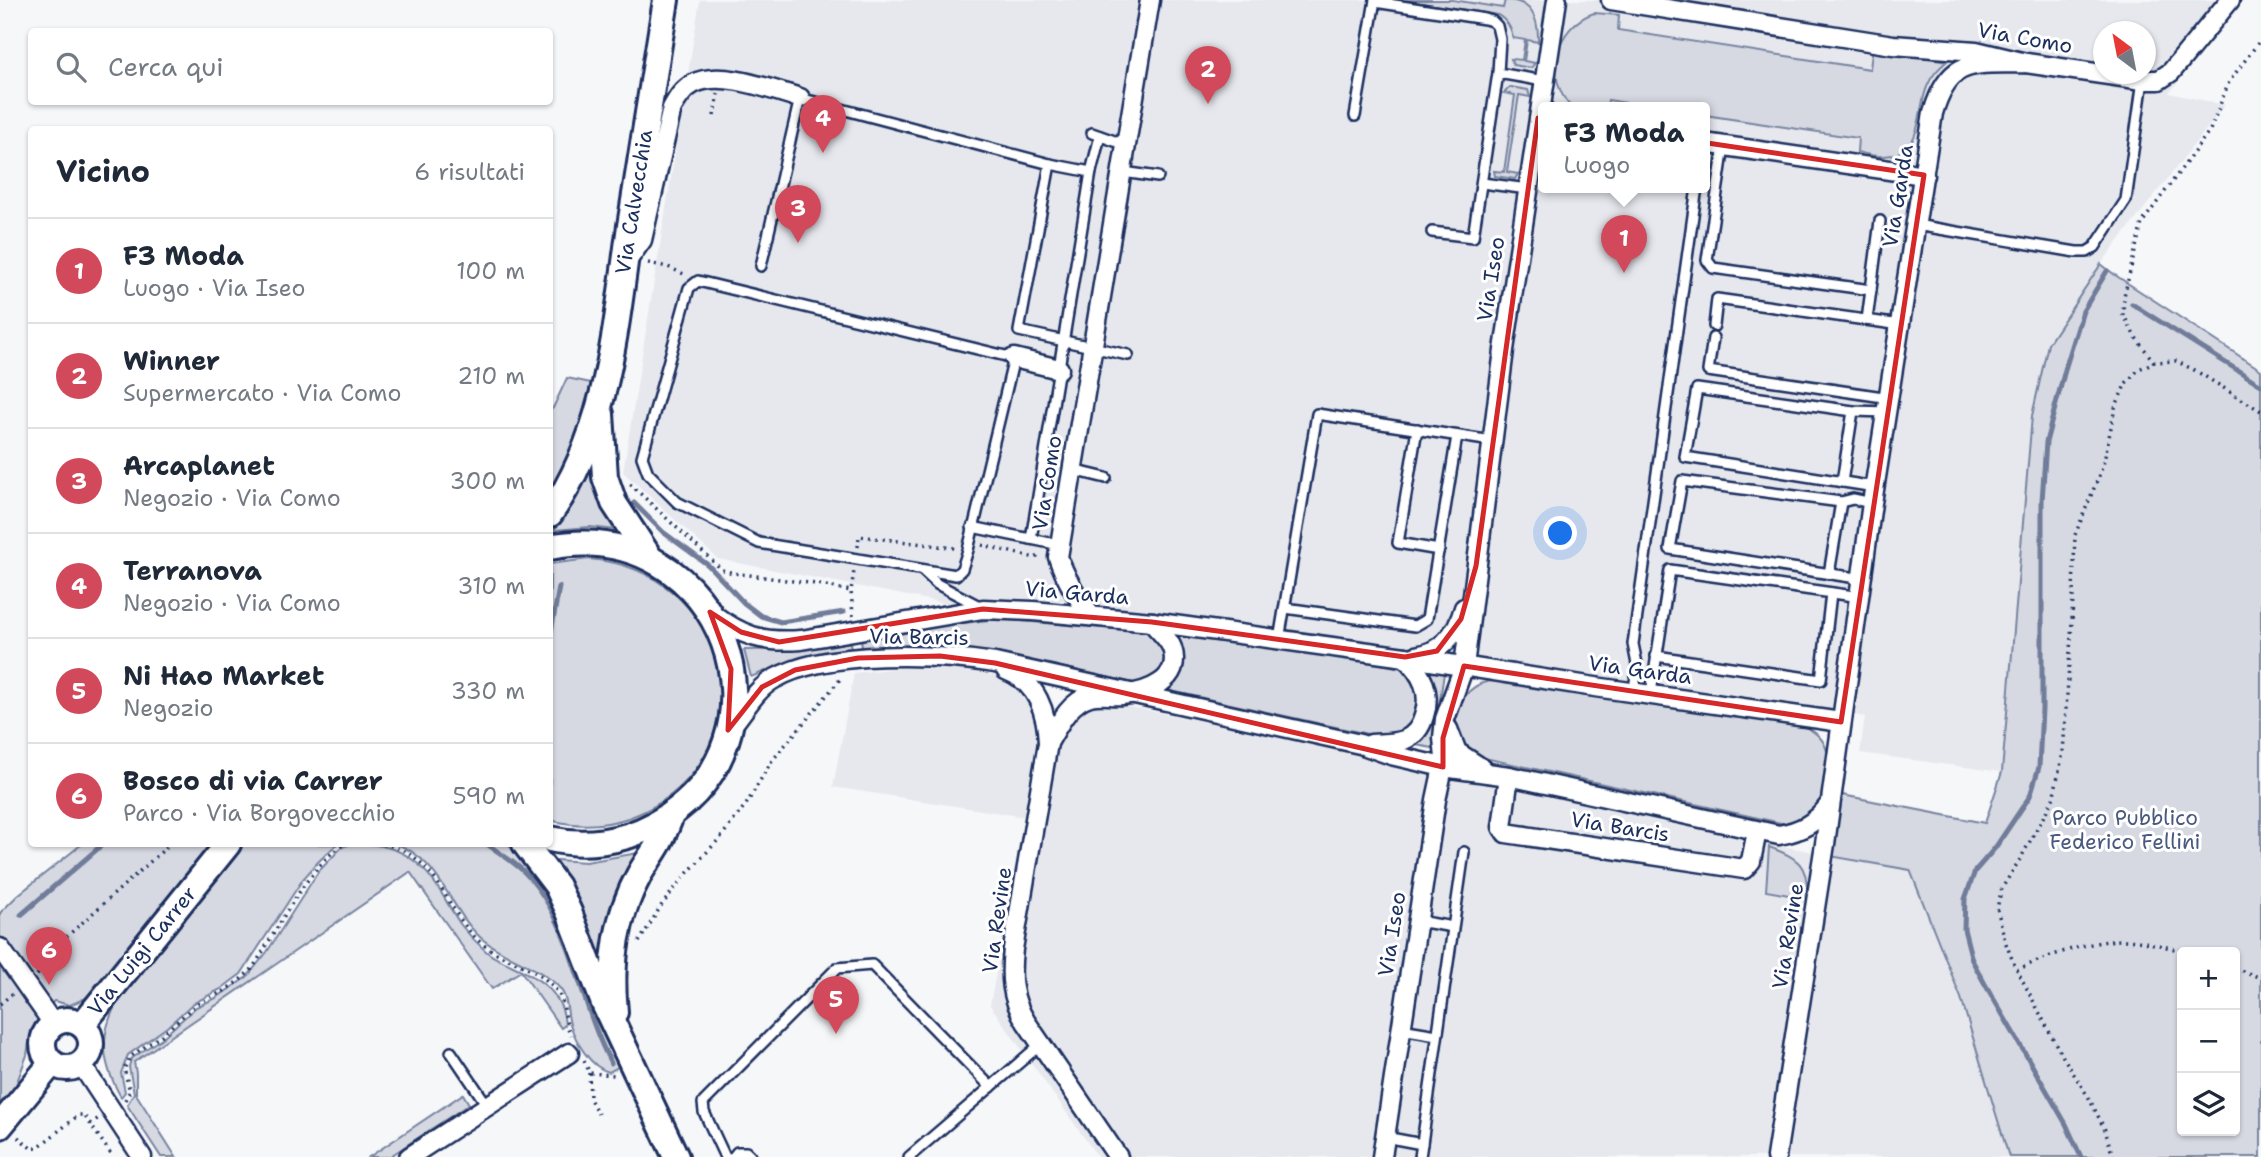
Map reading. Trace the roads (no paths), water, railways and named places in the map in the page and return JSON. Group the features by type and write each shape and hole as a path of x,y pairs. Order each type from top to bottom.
{"main road":[{"name":"Via Calvecchia","path":"553,509 572,477 601,404 639,267 666,0"},
{"name":"Via Calvecchia","path":"601,404 605,477 614,503 650,558"},
{"path":"553,546 574,543 601,544 633,551 650,558 685,583 710,612 723,637 731,669 733,702 728,730 707,777 672,813 640,831 609,840 577,842 553,839"},
{"path":"616,1027 612,978 622,917 639,876 660,841 672,813"},
{"name":"Via Luigi Carrer","path":"82,1025 226,847"},
{"path":"527,847 557,886 578,931 605,1006 677,1157"},
{"path":"68,1021 82,1025 90,1036 91,1048 88,1057 75,1067 63,1068 52,1063 46,1056 44,1045 47,1032 54,1025 68,1021"},
{"path":"1,1125 52,1063"}],"street":[{"name":"Via Como","path":"1091,616 1074,594 1054,548 1073,470 1150,0"},
{"name":"Via Iseo","path":"1542,102 1557,0"},
{"name":"Via Como","path":"1611,0 1893,44 1976,51 2026,63 2093,73"},
{"name":"Via Como","path":"2156,80 2171,72 2230,0"},
{"name":"Via Garda","path":"710,612 729,626 758,639 779,642 983,608 1091,616 1405,657 1841,722 1933,113 1939,92 1948,79 1967,65 2026,63"},
{"path":"639,267 642,240 672,108 680,94 694,83 720,78 800,98"},
{"name":"Via Iseo","path":"1382,1157 1436,800 1445,758 1443,738 1447,714 1464,666 1492,441 1538,135"},
{"path":"1710,144 1924,175"},
{"path":"1014,358 1059,369"},
{"name":"Via Iseo","path":"1405,657 1437,651 1451,637 1461,619 1476,566"},
{"path":"1132,694 1165,682 1172,670 1174,658 1171,646 1152,622"},
{"name":"Via Barcis","path":"728,730 762,687 795,670 820,663 858,658 940,656 970,659 1360,744 1391,755 1443,767 1509,776 1779,835 1794,832 1820,818 1829,805"},
{"name":"Via Barcis","path":"1360,744 1394,743 1407,739 1417,731 1423,720 1428,697 1416,668 1405,657"},
{"name":"Via Revine","path":"970,659 1012,673 1026,682 1042,706 1047,723 1048,743 1013,949 1010,979 1012,993 1018,1010 1118,1157"},
{"path":"1488,773 1457,752 1451,741 1447,714 1465,684 1477,676 1495,670"},
{"name":"Via Revine","path":"1048,743 1068,711 1089,696 1132,694"},
{"name":"Via Revine","path":"1776,1157 1825,844 1841,722"},
{"name":"Via Barcis","path":"1509,776 1502,827 1506,833 1744,869 1751,861 1757,831"},
{"path":"0,948 54,1025"},
{"path":"409,1157 574,1048"},
{"path":"81,1064 142,1157"}],"lane":[{"path":"1354,117 1375,1 1492,21 1497,26 1500,39 1498,73 1473,237 1432,232"},
{"path":"1498,73 1544,81"},
{"path":"1916,225 2087,252 2095,247 2126,200 2142,84"},
{"path":"761,267 800,98 1050,164 1091,172"},
{"path":"1031,539 1096,134 1127,146"},
{"path":"1724,146 1707,260 1713,268 1871,290"},
{"path":"1050,164 1018,331 1128,355"},
{"path":"1123,172 1158,177"},
{"path":"1482,183 1528,190"},
{"path":"1643,693 1633,644 1696,193"},
{"path":"1867,320 1880,221"},
{"path":"698,281 1014,358 968,550 956,575 759,543 677,502 648,473 642,457 689,288 698,281"},
{"path":"1714,326 1717,299 1902,325"},
{"path":"1713,338 1708,371 1889,405"},
{"path":"1874,495 1842,482 1685,457 1697,389 1853,411 1889,405"},
{"path":"1842,482 1853,411"},
{"path":"1279,640 1317,414 1492,441"},
{"path":"1417,429 1398,543 1439,550"},
{"path":"1285,608 1415,626 1427,620 1457,436"},
{"path":"1073,470 1106,478"},
{"path":"1862,588 1829,574 1670,549 1682,481 1841,502 1874,495"},
{"path":"1829,574 1841,502"},
{"path":"972,527 1031,539 1054,548"},
{"path":"921,569 936,584 983,608"},
{"path":"1643,693 1656,656 1670,570 1831,593 1862,588"},
{"path":"1656,656 1821,680 1831,593"},
{"path":"1420,1157 1464,852"},
{"path":"1418,921 1453,928"},
{"path":"724,1157 704,1112 703,1103 837,968 872,965 991,1087"},
{"path":"1401,1029 1437,1035"},
{"path":"909,1157 1041,1044"},
{"path":"452,1052 487,1105"},
{"path":"1385,1137 1422,1144"},
{"path":"733,1157 737,1152 746,1152 751,1157"}],"waterway":[{"path":"2081,1157 2066,1124 1972,960 1964,929 1965,899 1975,871 1995,848 2030,796 2039,767 2042,709 2042,501 2046,442 2083,311 2107,271"},
{"path":"2132,304 2261,385"},
{"path":"634,503 663,532 708,565 744,603 761,616 781,622 844,612"},
{"path":"553,621 559,587"},
{"path":"21,915 100,847"},
{"path":"491,847 521,869 552,912 564,936 590,1014 611,1063"}],"place":[{"name":"Winner","path":"1208,104"},
{"name":"Terranova","path":"823,153"},
{"name":"Arcaplanet","path":"798,243"},
{"name":"F3 Moda","path":"1624,273"},
{"name":"Bosco di via Carrer","path":"49,985"},
{"name":"Ni Hao Market","path":"836,1034"}],"park label":[{"name":"Parco Pubblico Federico Fellini","path":"2125,830"}]}
